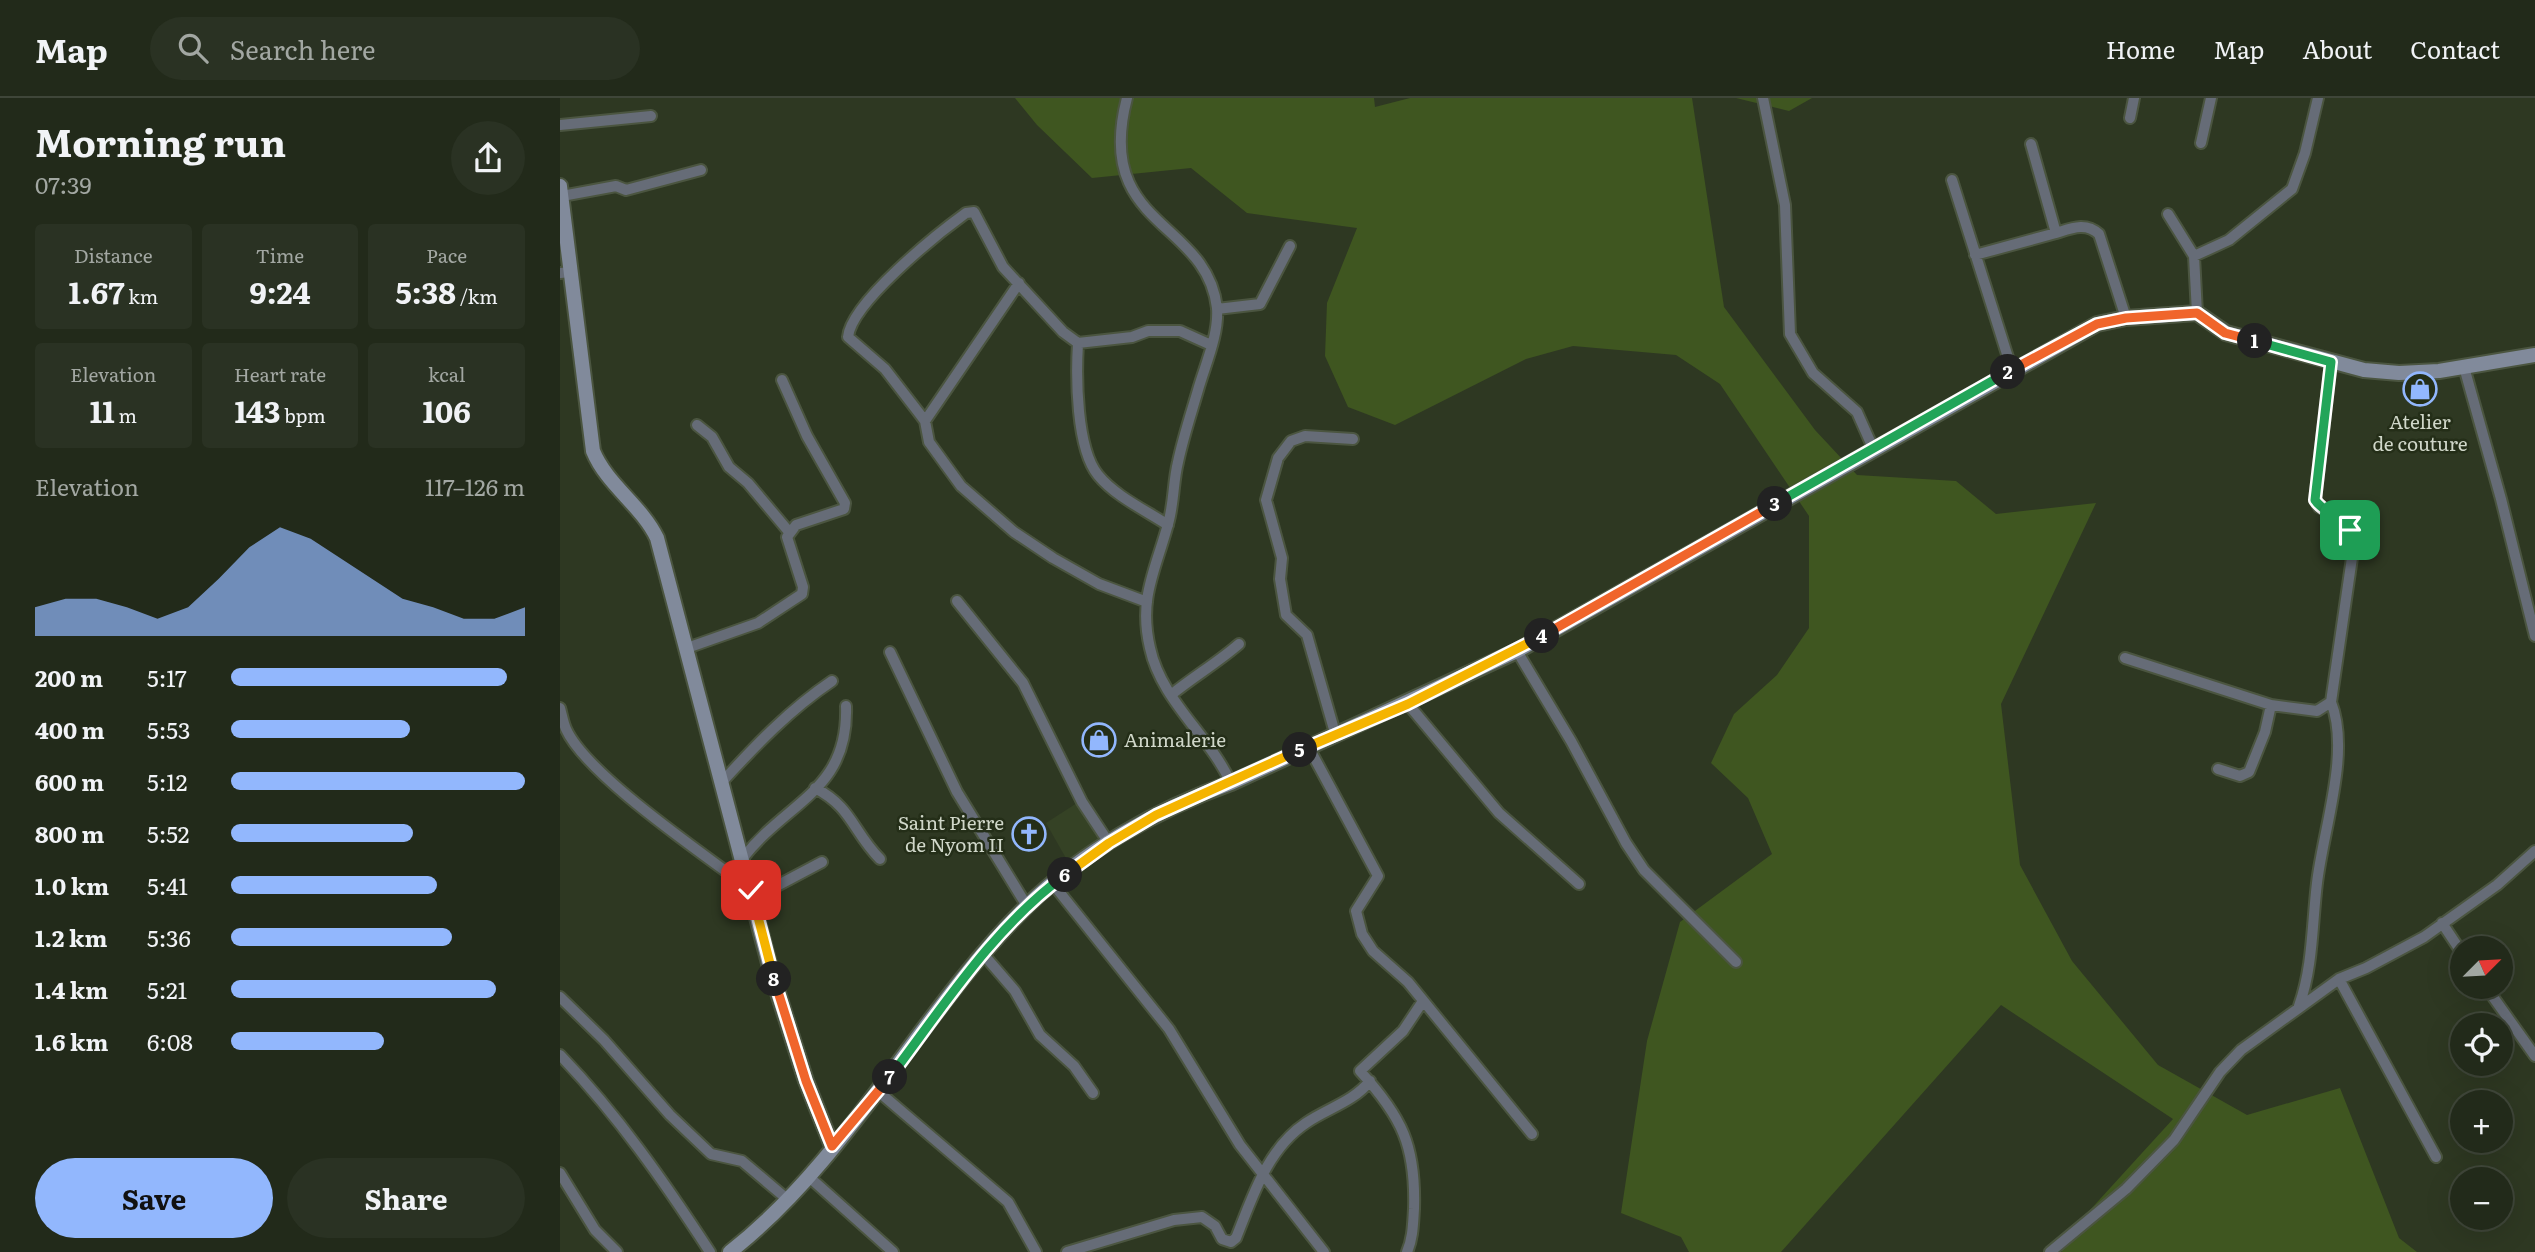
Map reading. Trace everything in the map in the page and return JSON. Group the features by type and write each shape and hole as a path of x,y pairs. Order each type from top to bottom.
{"main road":[{"path":"561,199 565,272 593,451 603,471 645,518 657,538 721,783 794,1043 832,1146"},
{"path":"730,1252 788,1199 808,1176 879,1092 984,955 1027,906 1109,843 1189,798 1231,783 1335,733 1408,704 1517,651 1873,447 2097,324 2126,318 2197,313 2225,333 2364,370 2399,373 2464,367 2535,355"}],"street":[{"path":"1127,98 1119,149 1123,170 1156,221 1202,266 1213,290 1217,309 1212,345 1178,462 1168,525 1153,563 1147,602 1150,649 1171,695 1216,753 1231,783"},
{"path":"1763,98 1785,205 1790,334 1813,373 1857,412 1873,447"},
{"path":"2130,118 2134,98"},
{"path":"2201,143 2211,98"},
{"path":"2194,256 2229,240 2292,189 2305,153 2318,98"},
{"path":"560,125 651,116"},
{"path":"2031,144 2056,233"},
{"path":"561,199 617,187 626,190 701,170"},
{"path":"1952,180 2012,370"},
{"path":"1147,602 1091,580 1014,532 955,481 929,442 925,421 886,369 848,337 849,326 904,264 970,211 977,216 1003,267 1063,332 1078,343 1132,337 1148,331 1180,331 1212,345"},
{"path":"2168,214 2194,256 2197,313"},
{"path":"1975,256 2083,226 2093,228 2099,234 2126,318"},
{"path":"1217,309 1260,304 1290,246"},
{"path":"925,421 1020,283"},
{"path":"1078,343 1075,384 1091,464 1106,483 1168,525"},
{"path":"2299,1006 2308,974 2317,881 2336,756 2338,732 2331,702 2354,544 2344,519 2319,507 2315,500 2331,362"},
{"path":"2464,367 2535,636"},
{"path":"687,648 758,622 802,594 803,587 788,542 790,533 796,526 842,511 845,506 807,436 782,380"},
{"path":"697,425 712,437 729,467 748,483 790,533"},
{"path":"1335,733 1307,635 1286,615 1280,579 1282,558 1266,500 1278,458 1291,441 1305,436 1353,439"},
{"path":"957,601 1023,683 1082,802 1109,843"},
{"path":"1171,695 1198,673 1217,663 1238,644"},
{"path":"1517,651 1644,870 1736,962"},
{"path":"890,652 957,792 1027,906"},
{"path":"2125,658 2271,705 2317,711 2331,702"},
{"path":"721,783 758,740 798,704 832,681"},
{"path":"1408,704 1499,813 1579,884"},
{"path":"2218,769 2240,776 2249,772 2265,732 2271,705"},
{"path":"743,859 815,788 841,756 847,725 846,706"},
{"path":"560,708 571,737 598,768 753,894 822,862"},
{"path":"1308,746 1378,876 1356,911 1362,934 1373,951 1408,982 1532,1133"},
{"path":"815,788 847,811 862,840 880,859"},
{"path":"2050,1252 2126,1189 2174,1140 2220,1072 2241,1051 2339,979 2424,937 2497,886 2535,851"},
{"path":"1053,884 1169,1029 1241,1145 1324,1252"},
{"path":"2442,923 2451,936"},
{"path":"984,955 1016,991 1040,1035 1074,1066 1093,1093"},
{"path":"2339,979 2436,1157"},
{"path":"560,997 604,1040 670,1115 711,1154 742,1161 788,1199"},
{"path":"2495,999 2535,1056"},
{"path":"1407,1252 1413,1234 1414,1184 1408,1139 1380,1092 1360,1071 1403,1031 1423,1001"},
{"path":"560,1055 649,1162 710,1252"},
{"path":"1067,1252 1174,1220 1202,1217 1215,1226 1222,1238 1231,1242 1236,1238 1263,1171 1298,1129 1357,1095 1370,1082"},
{"path":"879,1092 1009,1202 1036,1252"},
{"path":"560,1173 595,1230 617,1252"},
{"path":"808,1176 893,1252"}],"shaded area":[{"path":"1077,803 1103,843 1071,867 1046,823"}],"green space":[{"path":"1015,98 1374,98 1375,107 1410,98 1692,98 1724,307 1815,430 1857,475 1956,481 1996,514 2096,503 2001,704 2020,865 2072,961 2158,1065 2247,1115 2340,1088 2399,1238 2417,1252 2062,1252 2059,1244 2173,1119 2001,1005 1781,1252 1689,1252 1681,1237 1621,1213 1647,1041 1680,922 1772,854 1748,798 1711,763 1734,714 1777,675 1809,628 1809,516 1720,384 1676,355 1573,346 1526,359 1395,425 1348,407 1325,356 1327,303 1357,228 1247,213 1191,168 1092,178 1037,125"},
{"path":"1736,98 1812,98 1789,111"}],"place":[{"name":"Atelier de couture","path":"2420,389"},
{"name":"Animalerie","path":"1099,740"},
{"name":"Saint Pierre de Nyom II","path":"1029,834"}],"route":[{"path":"751,890 772,971 806,1081 832,1146 879,1092 965,978 1027,906 1109,843 1189,798 1231,783 1335,733 1408,704 1517,651 1873,447 2097,324 2126,318 2197,313 2225,333 2301,356 2331,362 2317,460 2315,500 2319,507 2344,519 2350,530"}]}
